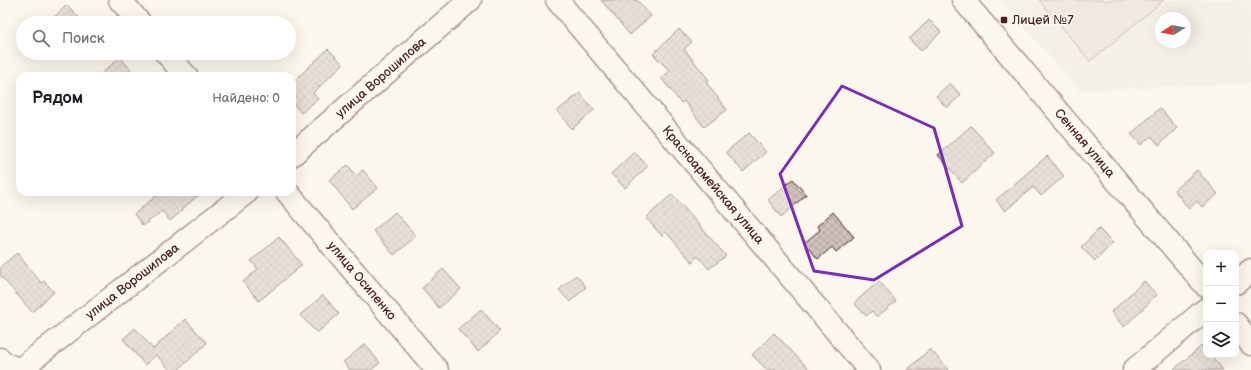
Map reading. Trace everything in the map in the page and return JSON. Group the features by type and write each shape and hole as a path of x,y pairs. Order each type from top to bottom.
{"street":[{"path":"120,0 134,16"},
{"name":"улица Ворошилова","path":"296,152 470,0"},
{"name":"Красноармейская улица","path":"557,0 869,370"},
{"name":"Сенная улица","path":"963,0 1203,282"},
{"path":"172,60 183,72"},
{"name":"улица Ворошилова","path":"8,365 240,196"},
{"name":"улица Осипенко","path":"290,196 437,370"},
{"path":"1239,280 1251,270"},
{"path":"1134,370 1203,312"},
{"path":"1239,328 1251,344"}],"highlighted area":[{"path":"842,86 934,128 962,226 874,280 814,271 780,174"}],"shaded area":[{"path":"1000,0 1251,0 1251,83 1080,91"},
{"path":"1039,0 1164,0 1090,61"}],"building":[{"path":"601,0 637,0 651,16 630,35"},
{"path":"67,5 77,16 55,16"},
{"path":"929,20 941,32 921,51 909,39"},
{"path":"679,29 692,42 684,49 709,80 706,82 727,110 704,127 684,101 681,103 661,78 670,71 653,54"},
{"path":"328,49 343,64 313,93 318,99 301,113 296,107 296,79"},
{"path":"117,60 123,60 133,72 103,72"},
{"path":"950,83 961,95 947,108 936,96"},
{"path":"580,93 594,110 572,129 557,111"},
{"path":"1160,108 1177,128 1159,145 1151,136 1141,145 1131,134"},
{"path":"971,126 995,153 962,183 938,155"},
{"path":"749,133 766,152 743,172 726,152"},
{"path":"634,152 648,166 625,188 611,174"},
{"path":"1047,156 1064,176 1041,196 1033,187 1005,211 996,200"},
{"path":"348,165 356,176 363,170 378,188 352,209 329,180"},
{"path":"1197,170 1218,194 1202,207 1197,201 1189,209 1174,190"},
{"path":"793,179 806,195 781,217 768,200"},
{"path":"672,194 726,256 709,269 698,256 692,262 666,232 662,236 646,218"},
{"path":"156,196 197,196 170,221 162,211 143,226 134,214"},
{"path":"395,212 416,236 394,255 373,231"},
{"path":"833,212 854,237 836,252 832,247 818,259 804,243 820,230 817,226"},
{"path":"1099,229 1113,243 1095,261 1081,247"},
{"path":"279,237 302,265 259,301 243,282 258,269 251,261"},
{"path":"17,253 41,283 44,281 54,292 32,312 0,275 0,267"},
{"path":"443,269 461,289 439,308 422,288"},
{"path":"576,275 586,287 570,302 559,290"},
{"path":"879,281 896,301 877,317 872,311 866,316 854,303"},
{"path":"1144,281 1157,295 1124,327 1111,312"},
{"path":"323,295 339,314 317,333 300,315"},
{"path":"481,309 500,331 478,352 458,329"},
{"path":"185,319 207,343 178,370 170,370 156,355 145,365 123,339 135,328 153,349"},
{"path":"774,333 810,370 767,370 752,355"},
{"path":"365,344 380,363 371,370 350,370 343,362"},
{"path":"1203,345 1203,358 1213,358 1223,370 1173,370"},
{"path":"930,349 949,370 907,370"}],"place":[{"name":"Лицей №7","path":"1004,20"}]}
